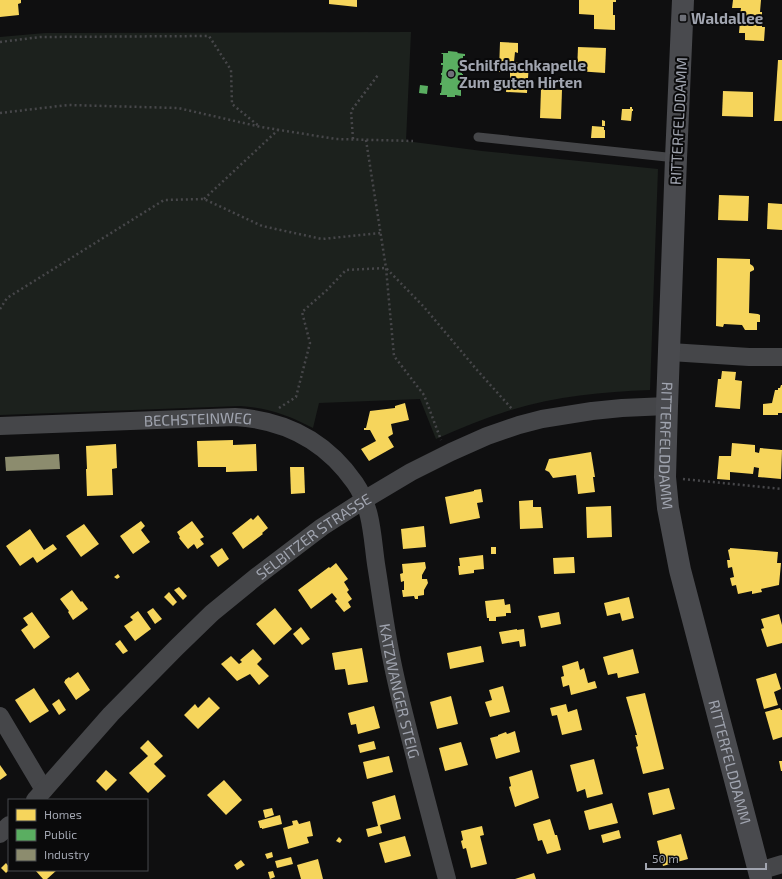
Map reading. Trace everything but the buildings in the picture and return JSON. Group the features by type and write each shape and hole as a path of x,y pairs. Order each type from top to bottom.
{"main road":[{"name":"RITTERFELDDAMM","path":"683,0 665,476 668,508 679,563 760,875"}],"street":[{"path":"670,352 782,357"},
{"name":"SELBITZER STRASSE","path":"39,795 111,714 212,613 256,577 322,527 364,500 410,472 447,454 487,436 519,425 542,419 592,411 667,406"},
{"name":"BECHSTEINWEG","path":"0,426 236,416 262,420 284,426 313,441 338,463 355,483 364,500"},
{"name":"KATZWANGER STEIG","path":"364,500 371,520 376,563 401,704 447,879"},
{"path":"0,716 39,795"},
{"path":"0,834 8,826"},
{"path":"760,875 782,864"}],"lane":[{"path":"478,138 676,158"}],"path":[{"path":"0,42 40,37 209,36 231,70 232,104 261,128"},
{"path":"353,139 351,111 378,75"},
{"path":"0,113 68,105 178,108 261,128 336,139 413,141"},
{"path":"204,199 278,130"},
{"path":"366,140 386,268 394,356 424,395 447,454"},
{"path":"0,309 7,298 164,200 204,199 262,226 322,239 381,233"},
{"path":"262,420 296,397 310,343 302,312 327,290 346,270 386,268 424,307 514,411 519,425"},
{"path":"676,478 782,489"}],"shaded area":[{"path":"411,32 406,141 482,151 658,169 650,390 615,392 545,401 492,416 436,439 420,399 319,403 313,428 278,413 260,408 240,406 0,415 0,37 45,33"}],"place":[{"name":"Waldallee","path":"683,18"},
{"name":"Schilfdachkapelle Zum guten Hirten","path":"451,74"}]}
